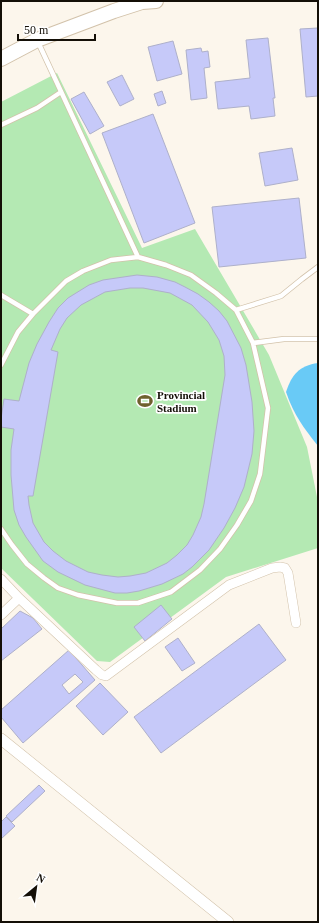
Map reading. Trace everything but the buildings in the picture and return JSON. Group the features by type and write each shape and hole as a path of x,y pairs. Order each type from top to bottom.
{"main road":[{"path":"1,59 37,40 112,6 156,1"}],"street":[{"path":"1,579 19,598 96,670 102,675 106,676 229,585 272,568 285,568 288,572 296,623"},
{"path":"1,615 19,598"},
{"path":"1,739 228,922"}],"lane":[{"path":"37,40 138,256"},
{"path":"1,125 37,108 61,92"},
{"path":"1,365 18,332 32,314 66,281 83,271 111,260 138,256 166,264 191,275 236,310 253,344 268,408 260,474 251,500 233,531 220,549 200,570 171,592 138,603 117,603 78,595 58,588 27,564 1,529"},
{"path":"236,310 281,296 318,267"},
{"path":"1,295 32,314"},
{"path":"253,344 284,339 318,339"}],"green space":[{"name":"Provincial Stadium","path":"57,73 142,248 195,229 269,355 307,447 318,502 318,548 226,577 110,662 97,661 1,568 1,102"}],"water":[{"path":"318,363 318,446 299,420 286,392 291,380 297,372 306,366"}],"place":[{"name":"Provincial Stadium","path":"145,401"}]}
